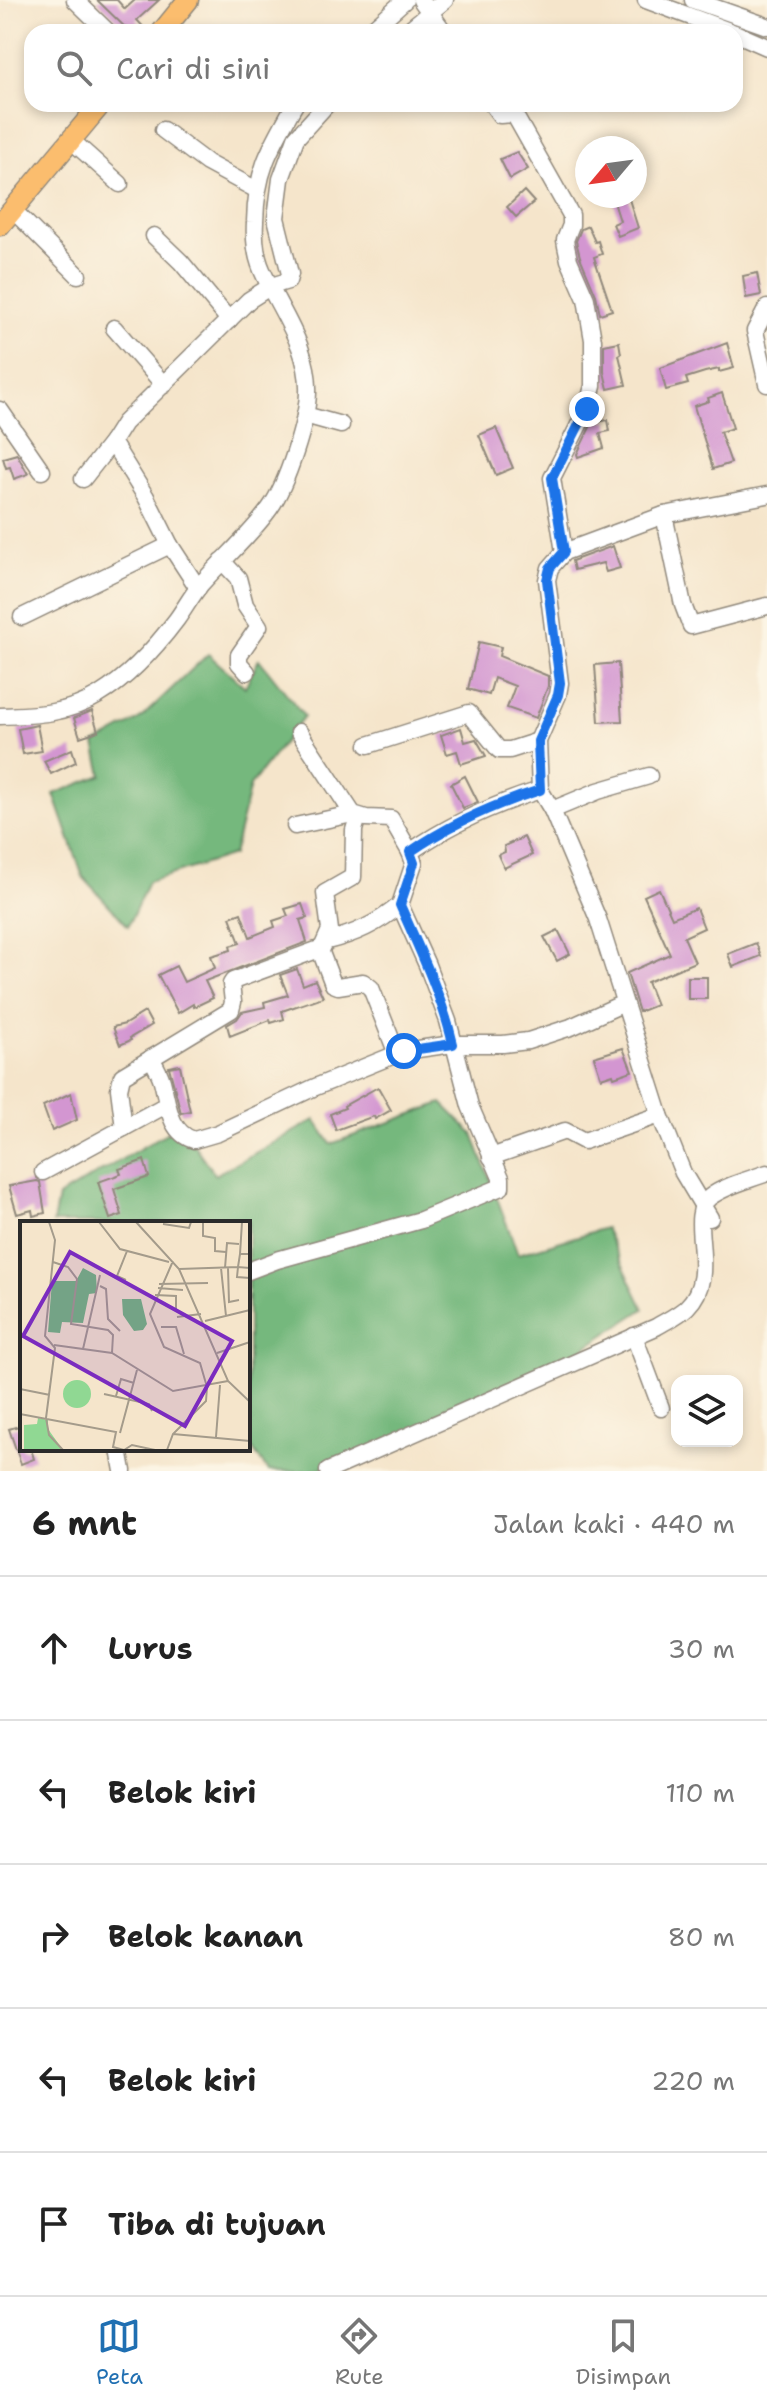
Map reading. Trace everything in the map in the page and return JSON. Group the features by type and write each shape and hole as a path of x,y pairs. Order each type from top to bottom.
{"main road":[{"path":"168,24 188,0"},
{"path":"6,218 94,112"}],"street":[{"path":"75,0 100,24"},
{"path":"378,24 405,0"},
{"path":"412,24 425,7 445,0"},
{"path":"646,0 709,24"},
{"path":"693,0 767,26"},
{"path":"425,7 438,24"},
{"path":"743,37 767,47"},
{"path":"0,716 41,715 73,709 126,676 176,621 198,588 271,507 297,448 320,420 308,392 306,368 278,285 262,269 254,243 255,189 302,112"},
{"path":"83,479 124,423 249,300 278,285 290,274 276,218 277,199 290,132 302,112"},
{"path":"498,112 500,115 514,114 568,208 572,221 565,240 569,260 586,299 593,340 593,386 587,409 552,478 564,552"},
{"path":"163,130 207,163 255,189"},
{"path":"71,140 120,184"},
{"path":"6,218 78,275"},
{"path":"154,236 181,262 229,320"},
{"path":"767,308 755,331 767,384"},
{"path":"114,328 164,385"},
{"path":"0,410 42,471"},
{"path":"112,442 198,588"},
{"path":"706,1212 689,1186 660,1115 598,919 552,810 540,790 538,741 560,683 547,580 550,568 564,552 664,515 767,495"},
{"path":"664,515 683,605 691,626 767,606"},
{"path":"22,617 170,545"},
{"path":"222,561 238,578 245,605 259,626 239,655 239,663 247,672"},
{"path":"368,745 469,713 499,750 510,750 538,741"},
{"path":"299,732 356,815 353,877 325,893 330,930 323,946 333,984 363,982 371,988 397,1054"},
{"path":"552,810 598,791 649,776"},
{"path":"410,852 511,799 540,790"},
{"path":"124,1128 120,1079 231,1010 233,981 356,934 400,905 414,863 391,819 356,815 295,826"},
{"path":"250,1270 421,1220 501,1187 501,1178 470,1106 448,1021 400,905"},
{"path":"151,1058 162,1082 166,1105 181,1133 194,1140 218,1133 313,1088 397,1054 421,1047 528,1041 571,1027 624,1003"},
{"path":"43,1172 166,1105"},
{"path":"491,1157 565,1131 584,1141 660,1115"},
{"path":"355,1471 636,1341 687,1307 696,1295 704,1269 700,1221 709,1198 764,1180"},
{"path":"636,1341 661,1408"},
{"path":"328,1471 636,1341"},
{"path":"119,1451 123,1471"}],"green space":[{"path":"208,654 245,687 259,659 304,716 250,786 233,855 148,882 128,926 83,877 54,794 102,775 95,744 140,719"},
{"path":"442,1103 473,1134 518,1254 605,1228 644,1309 546,1373 354,1457 311,1471 268,1471 250,1445 250,1221 53,1221 58,1197 180,1125 215,1175 315,1120 331,1144"}],"building":[{"path":"97,0 117,0 125,9 135,0 159,0 137,20 141,24 122,24"},
{"path":"517,152 528,169 510,179 500,159"},
{"path":"524,191 534,202 516,217 507,207"},
{"path":"616,208 632,208 638,228 618,236 613,224 620,221"},
{"path":"588,226 602,254 594,257 612,310 600,314 576,241 581,229"},
{"path":"757,273 761,295 746,298 743,276"},
{"path":"619,342 626,385 608,389 604,372 604,345"},
{"path":"727,343 734,368 686,378 688,384 666,390 660,368"},
{"path":"722,393 733,428 720,432 731,463 713,469 694,406"},
{"path":"608,420 610,431 600,433 604,448 578,457 592,423"},
{"path":"496,428 513,468 496,475 479,435"},
{"path":"17,454 28,474 14,479 3,458"},
{"path":"613,546 620,568 606,572 603,563 574,570 572,561"},
{"path":"479,642 501,647 499,656 548,676 548,686 536,718 507,708 515,686 494,678 489,695 468,689"},
{"path":"618,663 622,721 599,722 595,665"},
{"path":"92,711 98,731 80,737 74,718"},
{"path":"37,725 42,751 23,754 18,729"},
{"path":"461,728 465,742 476,739 486,756 461,764 457,751 447,754 441,735"},
{"path":"72,749 76,762 51,774 44,761"},
{"path":"465,776 478,802 463,808 451,784"},
{"path":"524,837 532,855 504,868 498,855 505,852 504,846"},
{"path":"659,889 672,918 696,908 704,928 684,937 695,962 647,982 656,1005 639,1012 627,973 670,954 644,896"},
{"path":"302,904 307,918 300,920 307,942 205,981 213,998 178,1013 158,975 176,966 184,982 215,968 211,956 231,950 230,946 240,943 230,917 241,913 250,937 275,927 273,921 288,916 285,909"},
{"path":"558,930 570,954 557,961 544,937"},
{"path":"756,943 761,956 733,967 728,954"},
{"path":"297,969 303,985 315,980 323,997 282,1011 284,1019 271,1023 270,1020 230,1036 227,1025 242,1012 265,1007 264,1002 288,995 280,975"},
{"path":"688,977 707,977 707,999 688,999"},
{"path":"145,1012 152,1025 120,1045 113,1027"},
{"path":"623,1048 632,1071 601,1078 594,1057"},
{"path":"180,1065 190,1111 181,1113 169,1067"},
{"path":"378,1087 391,1110 375,1119 374,1116 336,1130 330,1114"},
{"path":"71,1093 77,1120 52,1131 43,1106"},
{"path":"144,1160 149,1177 114,1189 122,1215 110,1219 98,1182 121,1174 119,1169"},
{"path":"40,1182 45,1213 33,1216 32,1210 17,1214 9,1186"},
{"path":"20,1426 20,1451 32,1451 34,1459 21,1464 9,1429"}],"route":[{"path":"404,1051 453,1044 448,1021 427,965 400,905 414,863 410,852 511,799 540,790 538,741 560,683 547,580 550,568 564,552 552,478 587,409"}]}
